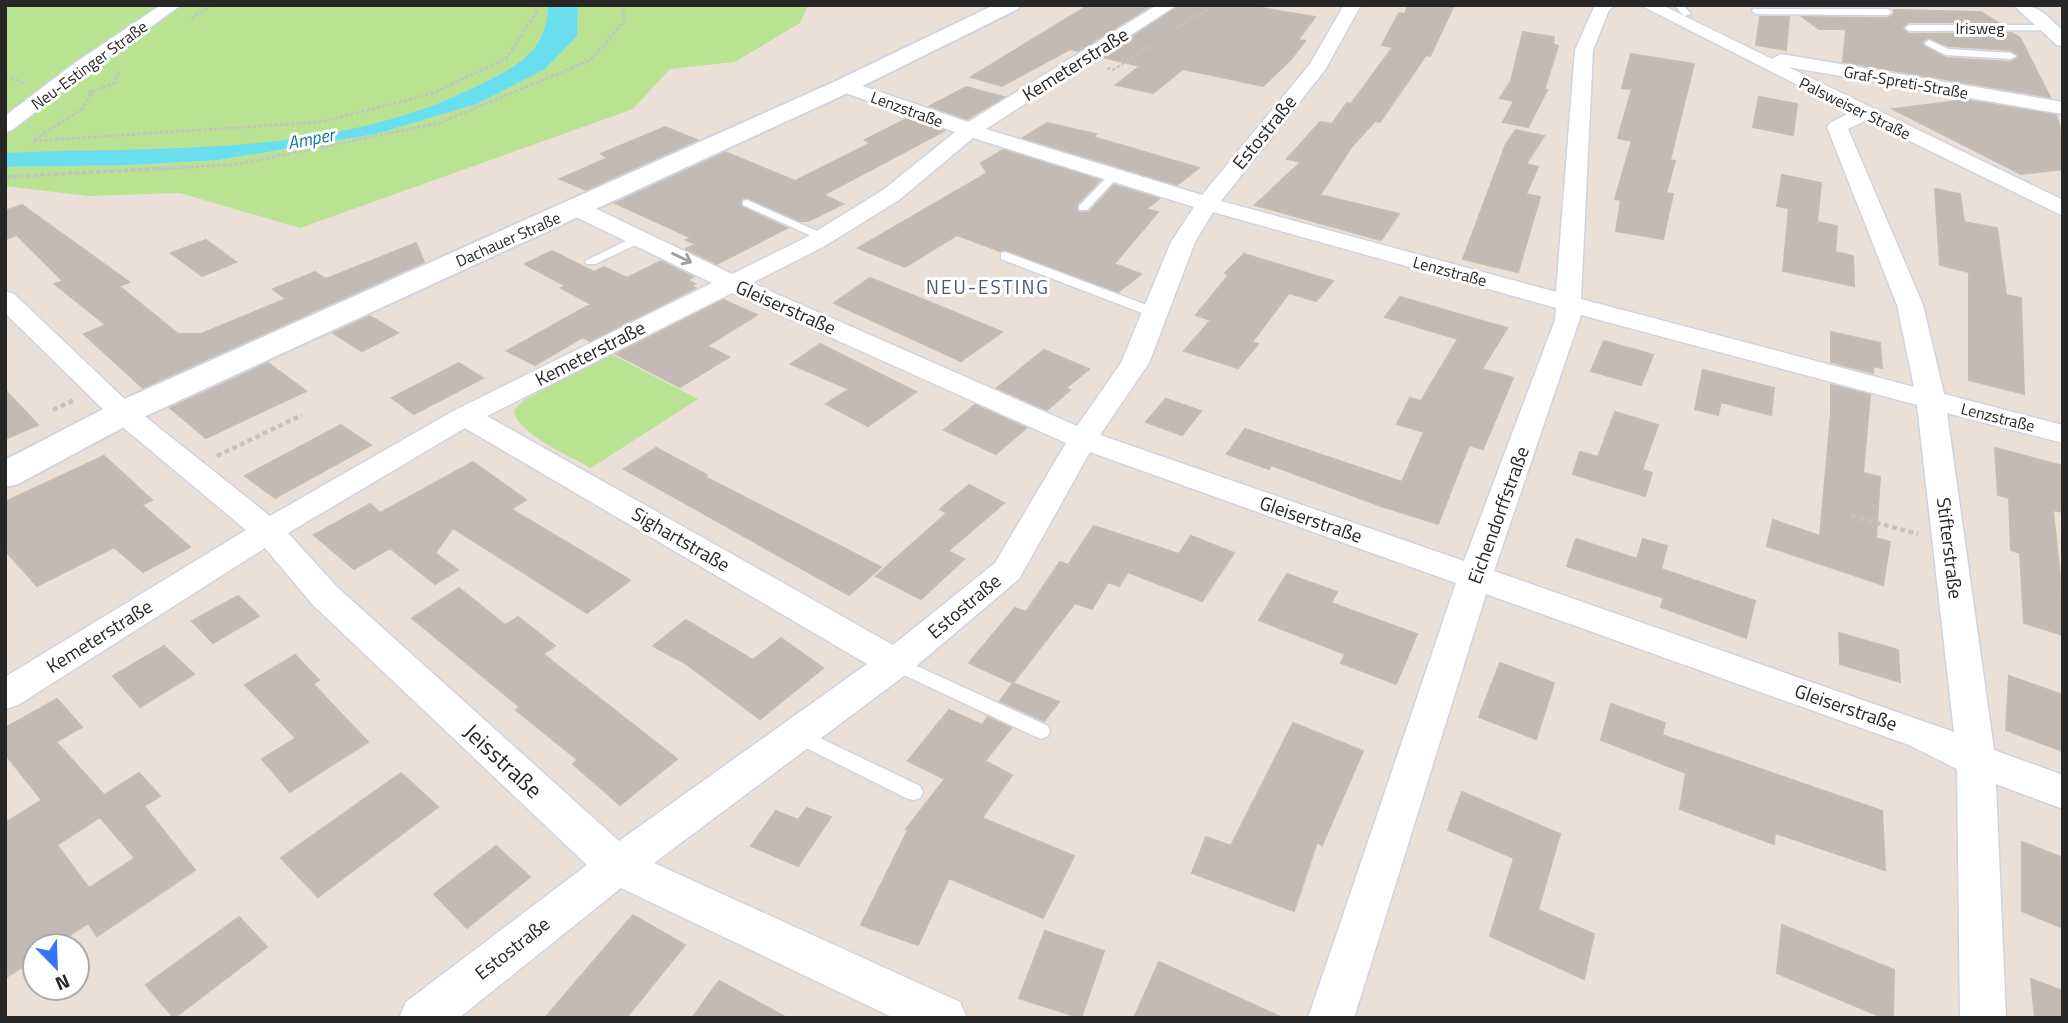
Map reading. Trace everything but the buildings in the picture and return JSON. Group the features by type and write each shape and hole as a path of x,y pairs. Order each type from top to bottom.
{"street":[{"name":"Neu-Estinger Straße","path":"5,126 79,69 173,5"},
{"name":"Dachauer Straße","path":"5,475 123,413 844,86 1012,5"},
{"name":"Kemeterstraße","path":"5,695 268,531 465,416 822,237 891,195 968,131 1169,5"},
{"name":"Eichendorffstraße","path":"1331,1018 1475,576 1568,320 1571,228 1584,50 1602,7 1607,5"},
{"name":"Palsweiser Straße","path":"1648,5 2060,206"},
{"path":"2021,5 2057,35"},
{"name":"Estostraße","path":"422,1018 617,866 895,663 1007,571 1083,439 1135,363 1183,242 1206,205 1318,66 1345,6"},
{"name":"Graf-Spreti-Straße","path":"1749,55 2063,108"},
{"name":"Lenzstraße","path":"844,86 968,131 1206,205 2063,434"},
{"name":"Stifterstraße","path":"1866,113 1837,127 1910,305 1931,400 1976,760 1983,1018"},
{"name":"Gleiserstraße","path":"576,208 732,283 1083,439 1922,734 1976,760 2063,792"},
{"name":"Jeisstraße","path":"5,299 123,413 268,531 325,596 617,866 944,1018"},
{"name":"Sighartstraße","path":"465,416 895,663"}],"lane":[{"path":"1678,5 1687,14"},
{"path":"1756,11 1888,12"},
{"name":"Irisweg","path":"1909,27 2057,35"},
{"path":"1929,43 1946,52 2011,56"},
{"path":"1083,208 1114,176"},
{"path":"747,204 822,237"},
{"path":"591,261 640,238"},
{"path":"1005,256 1155,313"},
{"path":"895,663 1041,731"},
{"path":"797,735 913,792"}],"path":[{"path":"33,141 321,122 430,94 506,59 536,13 536,5"},
{"path":"5,177 239,164 439,123 591,60 625,20 622,5"},
{"path":"1166,33 1206,10 1198,5"},
{"path":"192,468 302,415"},
{"path":"1851,516 1949,542"}],"green space":[{"path":"5,5 548,5 546,21 536,46 518,63 481,84 425,108 368,126 248,146 126,152 5,153"},
{"path":"578,5 808,5 800,23 735,62 670,69 633,109 300,228 180,193 88,196 5,186 5,167 133,165 219,160 376,134 477,104 545,69 577,36"},
{"path":"611,354 698,399 591,468 533,435 523,427 514,410 524,400"}],"water":[{"name":"Amper","path":"548,5 578,5 577,36 545,69 477,104 376,134 219,160 133,165 5,167 5,153 248,144 308,137 367,125 425,108 481,84 528,55 542,34"}],"district":[{"name":"NEU-ESTING","path":"988,287"}]}
